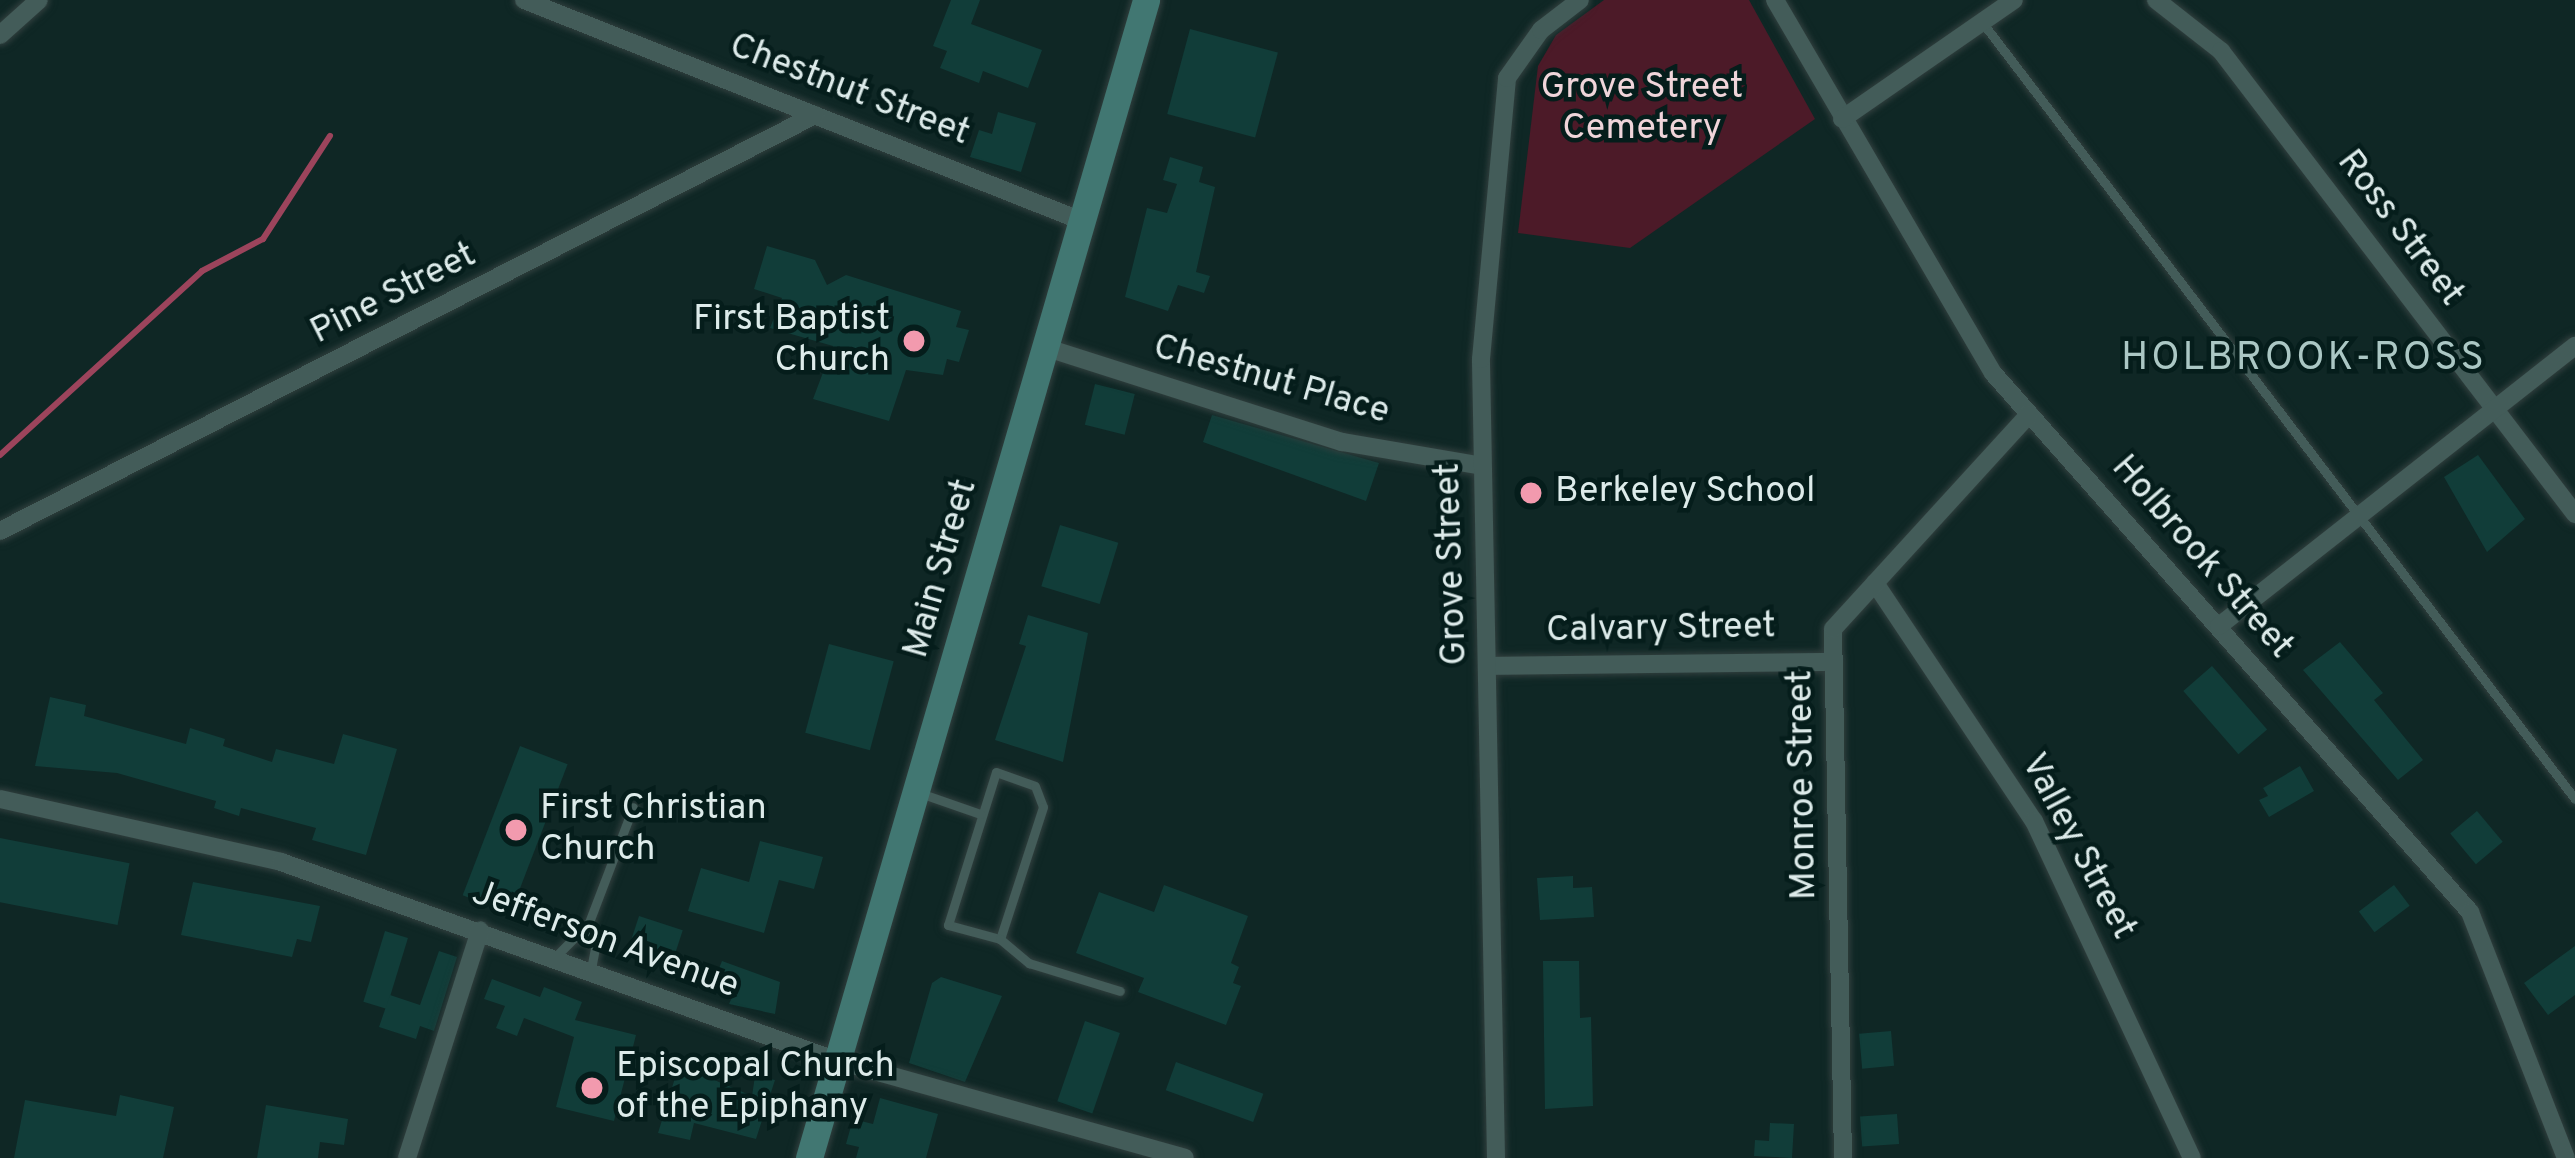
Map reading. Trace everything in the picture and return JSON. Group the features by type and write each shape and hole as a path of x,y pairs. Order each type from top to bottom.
{"main road":[{"name":"Main Street","path":"809,1158 1147,0"}],"street":[{"path":"2,29 39,0"},
{"name":"Chestnut Street","path":"524,0 1082,221"},
{"name":"Grove Street","path":"1496,1158 1490,666 1480,359 1507,78 1558,6 1580,0"},
{"name":"Holbrook Street","path":"1775,0 1956,320 2029,413 2470,912 2566,1158"},
{"path":"1842,119 2014,0"},
{"name":"Ross Street","path":"2156,0 2221,51 2575,514"},
{"name":"Pine Street","path":"0,531 815,115"},
{"path":"2218,626 2575,346"},
{"name":"Chestnut Place","path":"1044,347 1342,442 1482,466"},
{"name":"Monroe Street","path":"1844,1158 1833,629 2029,413"},
{"name":"Valley Street","path":"1874,583 2034,820 2192,1158"},
{"name":"Calvary Street","path":"1490,666 1834,662"},
{"name":"Jefferson Avenue","path":"0,800 203,841 556,956 835,1060 1185,1158"},
{"path":"407,1158 480,930"}],"lane":[{"path":"1982,22 2575,800"},
{"path":"1000,939 1043,807 1035,786 996,772 948,925 1000,939 1029,963 1120,991"},
{"path":"916,792 980,814"},
{"path":"556,956 583,938 632,807"},
{"path":"583,938 596,944 591,969"}],"green space":[{"name":"Grove Street Cemetery","path":"1604,0 1749,0 1815,119 1630,248 1518,233 1538,66 1556,35"}],"building":[{"path":"951,0 980,0 971,24 1042,50 1028,88 983,71 979,83 940,68 947,51 933,46"},
{"path":"1190,29 1278,53 1255,138 1167,114"},
{"path":"998,112 1036,123 1021,172 970,157 979,130 992,134"},
{"path":"1170,157 1203,167 1199,182 1215,187 1196,272 1210,276 1204,293 1178,285 1168,311 1125,297 1147,208 1167,213 1177,184 1163,180"},
{"path":"767,246 815,260 827,285 846,275 961,311 956,327 969,330 959,362 947,359 943,375 906,370 889,421 813,399 833,346 770,328 782,298 754,289"},
{"path":"1095,384 1135,394 1125,435 1085,425"},
{"path":"1212,415 1379,463 1366,501 1203,442"},
{"path":"2478,455 2525,519 2487,552 2444,477"},
{"path":"1060,525 1118,543 1100,604 1041,586"},
{"path":"1028,615 1088,633 1063,762 995,740 1026,646 1019,644"},
{"path":"2340,642 2383,693 2374,700 2423,760 2398,780 2303,670"},
{"path":"829,644 894,661 870,750 805,733"},
{"path":"2212,666 2267,729 2238,754 2183,691"},
{"path":"50,697 86,705 84,716 186,744 190,728 225,739 223,746 272,762 276,749 334,764 343,734 397,749 366,855 312,840 316,828 241,808 239,816 214,808 216,801 117,773 35,766"},
{"name":"First Christian Church","path":"520,746 568,764 510,914 463,895"},
{"path":"2300,766 2314,791 2269,817 2259,800 2268,796 2263,788"},
{"path":"2477,811 2503,842 2476,864 2450,833"},
{"path":"0,838 130,863 118,925 0,902"},
{"path":"760,841 823,857 814,889 779,880 764,933 688,911 701,868 749,882"},
{"path":"1573,876 1573,888 1592,887 1594,917 1540,920 1537,878"},
{"path":"193,882 320,906 311,942 297,939 292,957 181,935"},
{"path":"1164,885 1248,916 1231,963 1239,967 1233,983 1241,986 1226,1025 1138,992 1144,978 1076,953 1099,892 1154,912"},
{"path":"2394,885 2410,906 2375,932 2359,911"},
{"path":"639,916 683,930 674,958 630,944"},
{"path":"385,931 408,938 386,1009 363,1002"},
{"path":"2575,946 2575,995 2548,1015 2524,983"},
{"path":"439,951 457,957 434,1031 420,1026 416,1039 379,1027 390,995 420,1005"},
{"path":"722,961 780,982 775,1014 729,1004 733,995 712,986"},
{"path":"1543,961 1579,961 1580,1018 1591,1017 1593,1106 1545,1109"},
{"path":"941,977 1002,996 965,1082 909,1063 932,983"},
{"path":"492,979 540,997 544,987 582,1002 575,1020 636,1035 614,1121 556,1107 574,1037 524,1018 517,1036 496,1028 505,1006 484,999"},
{"path":"1085,1021 1120,1033 1092,1113 1057,1101"},
{"path":"1891,1031 1894,1066 1862,1069 1859,1034"},
{"path":"1176,1062 1263,1094 1253,1122 1166,1090"},
{"path":"679,1065 752,1096 755,1076 775,1080 756,1139 694,1123 690,1140 658,1133"},
{"path":"120,1095 174,1107 163,1158 14,1158 25,1100 116,1116"},
{"path":"880,1098 938,1114 926,1158 856,1158 859,1147 846,1144 853,1119 873,1124"},
{"path":"266,1105 348,1119 344,1145 320,1142 318,1158 257,1158"},
{"path":"1897,1114 1899,1144 1862,1147 1860,1117"},
{"path":"1770,1123 1794,1124 1792,1158 1754,1156 1755,1140 1769,1141"}],"waterway":[{"path":"0,455 202,271 263,239 330,136"}],"place":[{"name":"First Baptist Church","path":"914,341"},
{"name":"Berkeley School","path":"1531,493"},
{"name":"First Christian Church","path":"516,830"},
{"name":"Episcopal Church of the Epiphany","path":"592,1088"}],"district":[{"name":"HOLBROOK-ROSS","path":"2304,360"}]}
